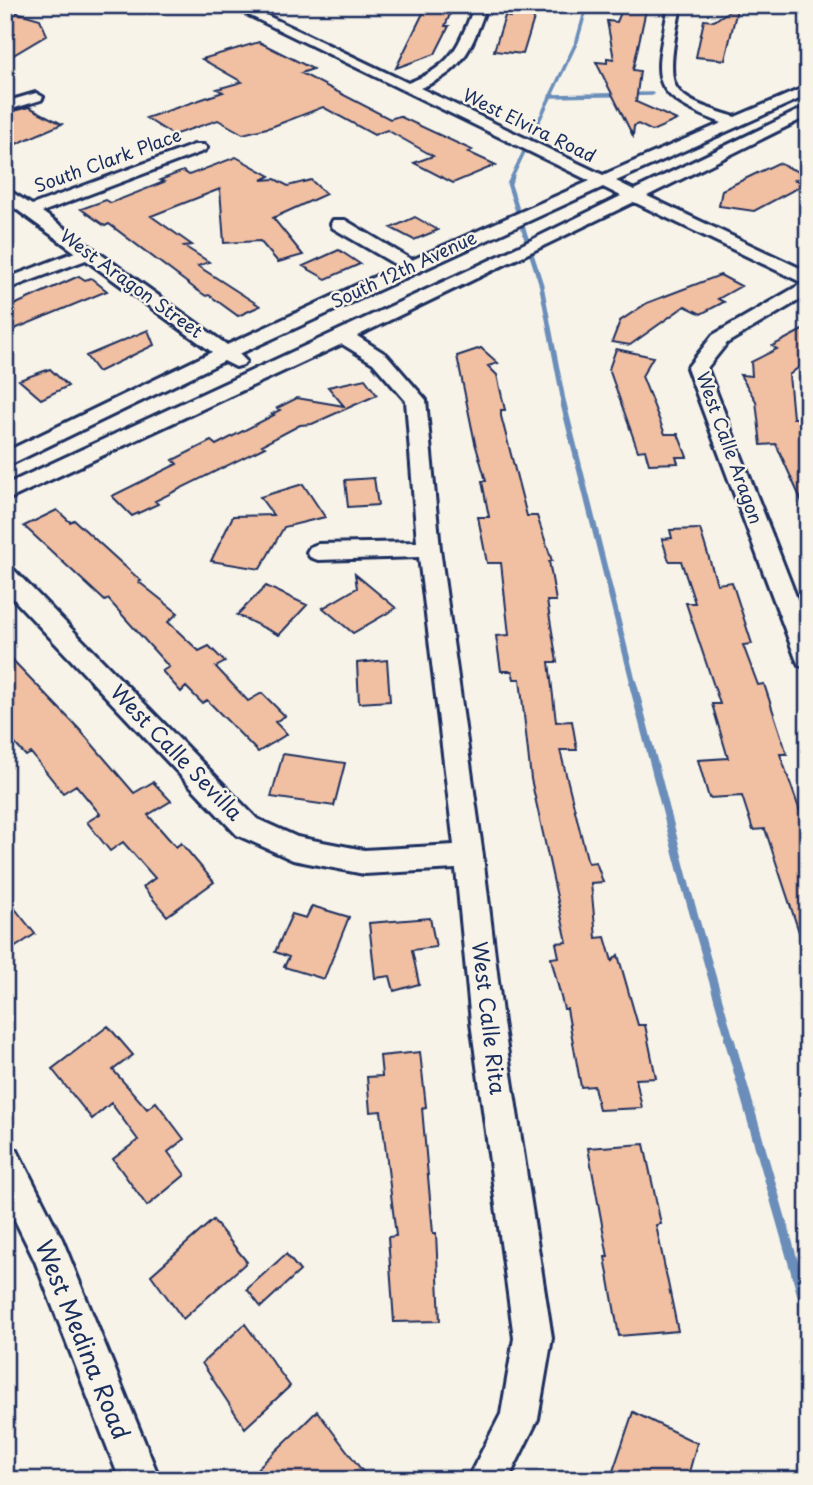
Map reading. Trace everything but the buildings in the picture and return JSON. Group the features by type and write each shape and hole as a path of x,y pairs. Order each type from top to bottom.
{"street":[{"name":"West Elvira Road","path":"234,5 602,183 808,279"},
{"path":"407,88 440,75 456,62 481,5"},
{"path":"675,5 666,77 669,89 685,101 736,123"},
{"path":"719,116 808,77"},
{"name":"South 12th Avenue","path":"5,441 411,267 808,90"},
{"path":"5,107 36,97"},
{"name":"South 12th Avenue","path":"59,470 72,481 542,242 555,248 808,110"},
{"name":"South 12th Avenue","path":"639,200 808,127"},
{"name":"South Clark Place","path":"30,211 199,148"},
{"name":"West Aragon Street","path":"5,192 257,377"},
{"path":"339,224 411,267"},
{"path":"5,285 88,253"},
{"name":"West Calle Aragon","path":"808,287 720,339 697,368 808,659"},
{"name":"South 12th Avenue","path":"5,494 257,377 351,340"},
{"name":"West Calle Rita","path":"351,340 380,359 416,400 429,548 469,856 487,1023 533,1338 519,1419 487,1480"},
{"name":"South 12th Avenue","path":"5,460 220,349"},
{"path":"318,552 429,548"},
{"name":"West Calle Sevilla","path":"5,575 247,827 293,848 364,862 469,856"},
{"name":"West Medina Road","path":"5,1162 49,1252 140,1480"}],"waterway":[{"path":"551,96 577,41 587,5"},
{"path":"551,96 652,94"},
{"path":"511,179 551,96"},
{"path":"512,178 509,184 541,284 564,404"},
{"path":"563,402 634,686"},
{"path":"633,684 686,887 730,1040"},
{"path":"729,1038 808,1314"}]}
